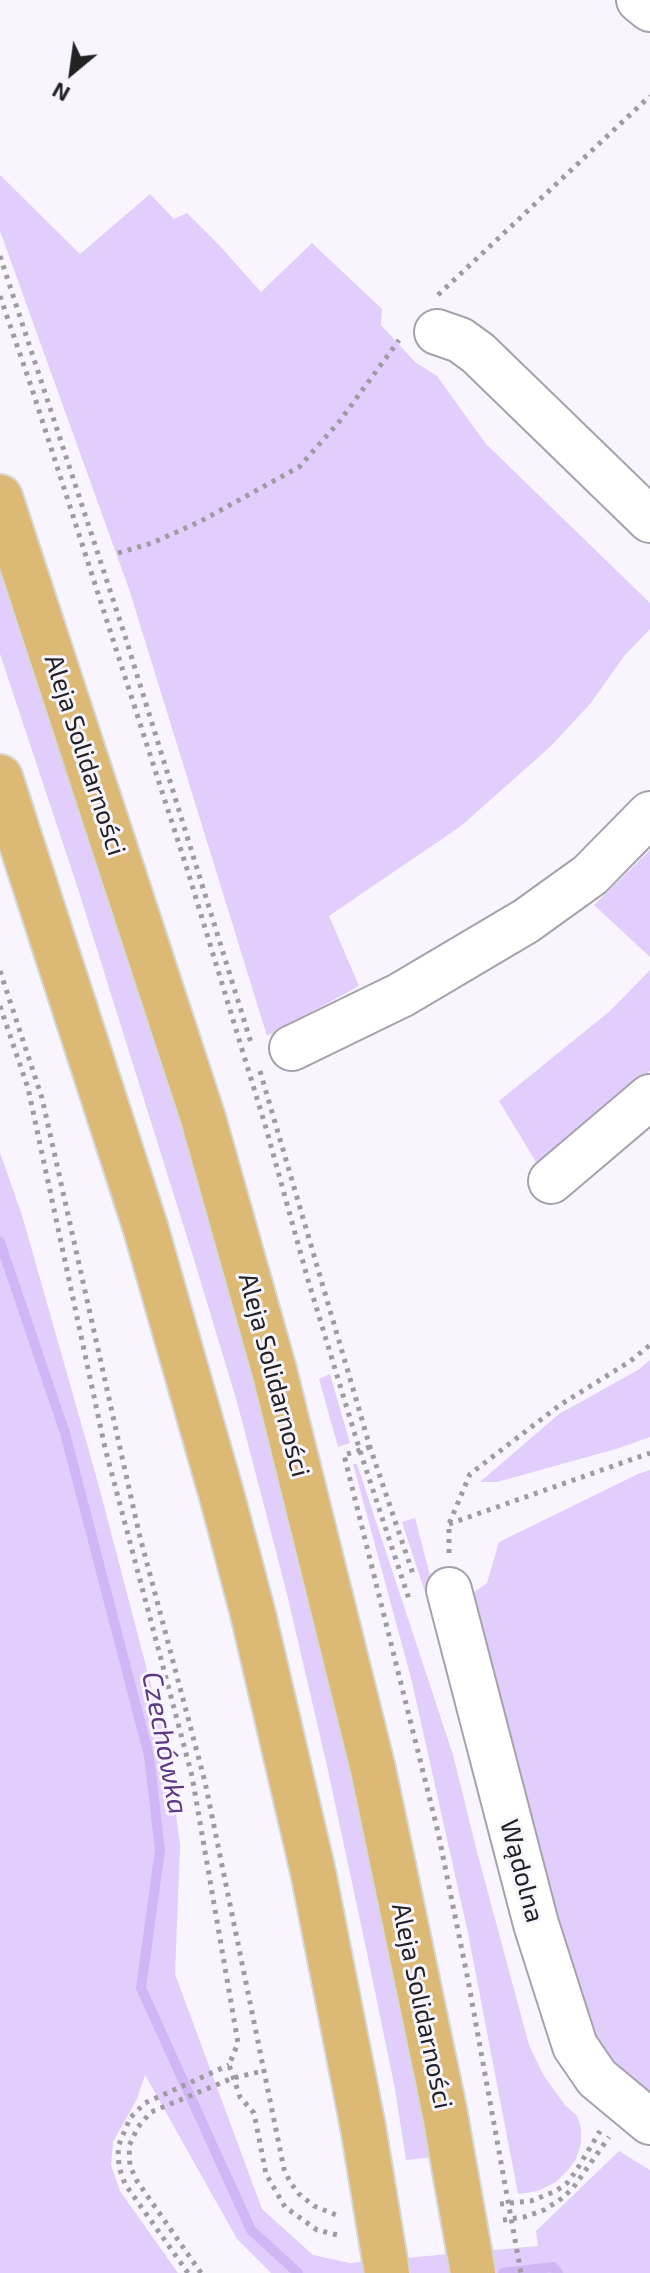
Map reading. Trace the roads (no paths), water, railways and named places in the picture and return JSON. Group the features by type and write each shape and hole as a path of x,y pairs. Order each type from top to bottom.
{"main road":[{"name":"Aleja Solidarności","path":"0,497 203,1118 270,1355 373,1769 444,2109 473,2273"},
{"path":"0,777 145,1226 253,1614 313,1872 363,2127 387,2273"}],"street":[{"path":"639,0 650,9"},
{"path":"421,322 460,340 478,353 650,520"},
{"path":"292,1048 401,995 526,921 590,875 650,814"},
{"path":"551,1181 650,1097"},
{"name":"Wądolna","path":"433,1588 575,2046 630,2129"}],"waterway":[{"name":"Czechówka","path":"0,1242 65,1433 149,1756 160,1850 141,1988 251,2230 298,2273"},
{"name":"Czechówka","path":"503,2273 553,2267 558,2273"}]}
